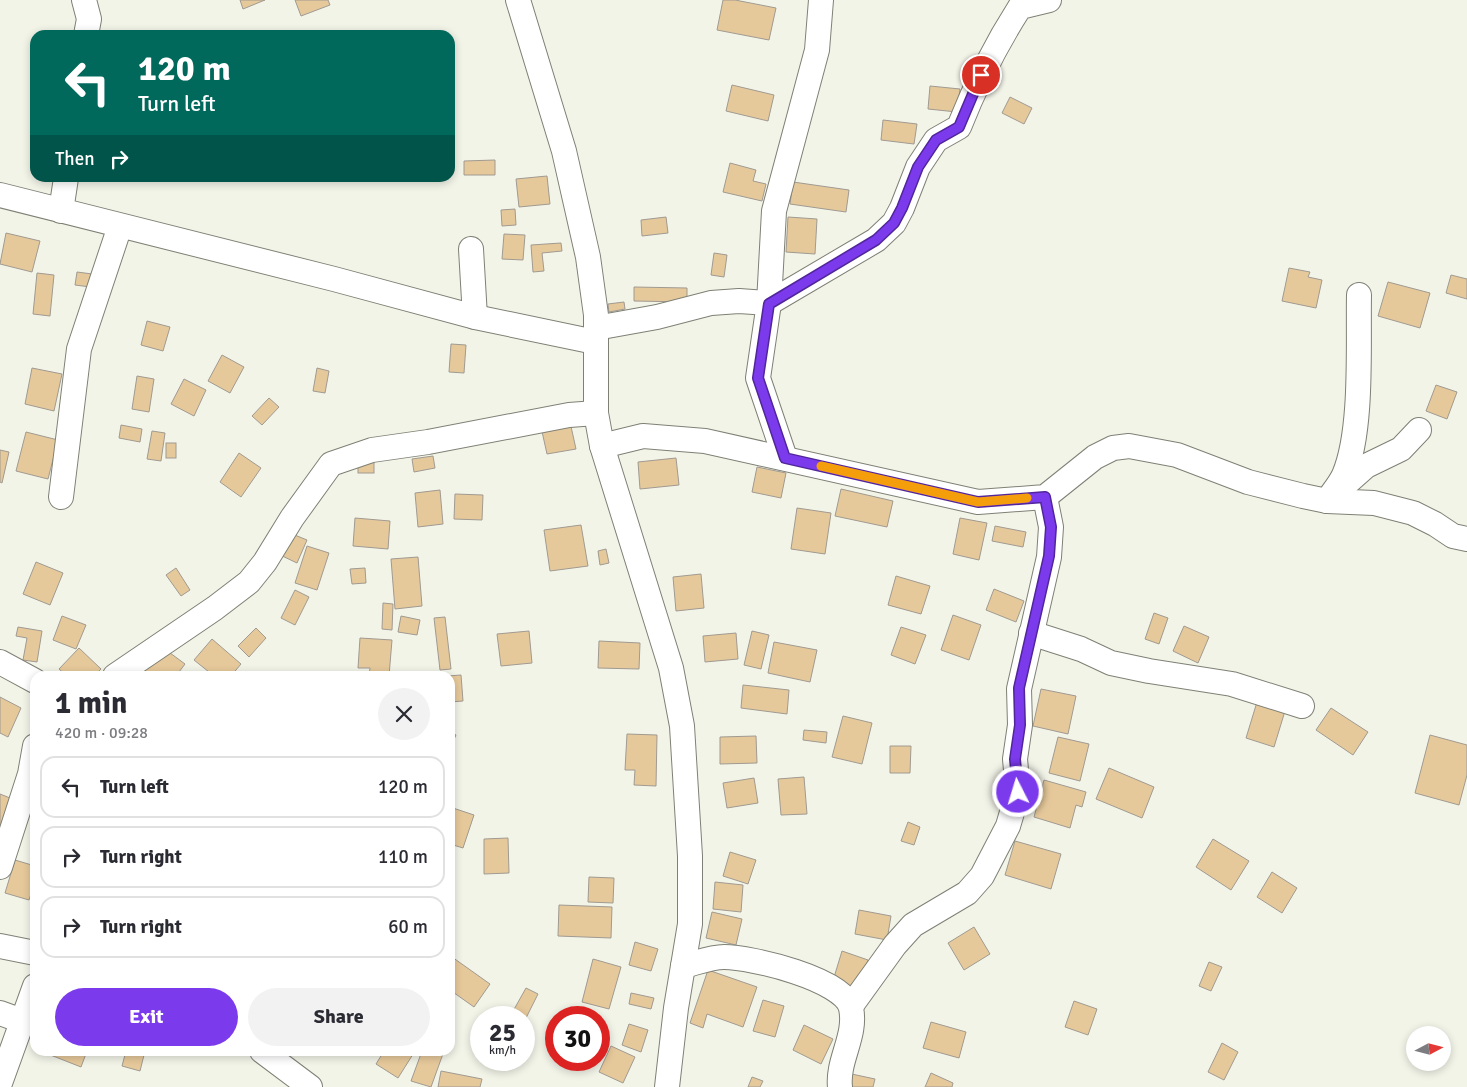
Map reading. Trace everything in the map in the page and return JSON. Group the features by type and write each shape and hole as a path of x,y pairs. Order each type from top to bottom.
{"street":[{"path":"84,0 88,19 87,30"},
{"path":"518,0 564,151 588,256 595,335 596,413 602,446 672,668 682,726 690,856 690,914 667,1087"},
{"path":"785,458 758,378 769,304 774,211 817,50 821,0"},
{"path":"0,195 334,279 475,317 595,335 711,303 739,301 769,304 876,240 894,223 918,167 936,140 959,127 995,46 1020,7 1050,0"},
{"path":"61,211 65,182"},
{"path":"61,497 79,349 120,226"},
{"path":"471,249 475,317"},
{"path":"1327,501 1344,477 1352,450 1358,388 1359,295"},
{"path":"122,671 215,608 249,582 266,562 292,518 331,464 372,450 428,442 569,415 596,413"},
{"path":"1327,501 1366,466 1401,449 1420,430"},
{"path":"602,446 643,436 705,441 978,502 1045,497 1094,457 1113,448 1129,446 1177,455 1248,482 1327,501 1374,504 1413,513 1453,536 1467,539"},
{"path":"851,1006 895,945 913,925 967,892 982,876 1008,826 1018,792 1015,759 1020,725 1019,688 1049,556 1051,527 1045,497"},
{"path":"1031,633 1081,649 1112,663 1149,672 1232,684 1302,706"},
{"path":"0,662 30,678"},
{"path":"0,867 30,774"},
{"path":"0,946 30,952"},
{"path":"683,966 722,957 748,958 828,986 843,995 851,1006 852,1021 839,1074 840,1087"},
{"path":"0,1083 30,999"},
{"path":"0,1013 22,1021"},
{"path":"269,1056 310,1087"}],"building":[{"path":"240,0 265,0 243,9"},
{"path":"295,0 328,0 330,5 301,16"},
{"path":"723,0 735,0 776,8 769,40 717,30"},
{"path":"732,85 774,95 768,121 726,111"},
{"path":"930,86 960,89 957,112 928,109"},
{"path":"1010,97 1032,108 1024,124 1002,113"},
{"path":"883,120 917,124 914,144 881,140"},
{"path":"495,160 495,175 464,175 464,161"},
{"path":"730,163 756,170 753,181 766,184 762,201 723,192"},
{"path":"547,176 550,204 519,207 516,179"},
{"path":"793,182 849,190 846,212 790,204"},
{"path":"515,209 516,225 502,226 501,210"},
{"path":"666,217 668,233 642,236 641,220"},
{"path":"788,217 817,219 815,254 786,252"},
{"path":"6,233 40,241 32,272 0,264"},
{"path":"504,234 525,235 523,260 502,259"},
{"path":"561,243 562,251 542,253 544,271 533,272 531,245"},
{"path":"714,253 727,255 724,277 711,275"},
{"path":"1289,268 1310,272 1308,277 1322,280 1316,308 1282,301"},
{"path":"77,272 100,275 98,288 75,285"},
{"path":"37,273 54,275 50,316 33,314"},
{"path":"1451,275 1467,279 1467,299 1446,293"},
{"path":"1388,282 1430,293 1420,328 1378,316"},
{"path":"634,287 687,288 687,302 634,301"},
{"path":"624,302 625,309 609,312 608,304"},
{"path":"147,321 170,327 163,351 141,345"},
{"path":"451,344 466,345 464,373 449,372"},
{"path":"222,355 244,367 230,393 208,381"},
{"path":"32,368 62,374 54,411 25,404"},
{"path":"317,368 329,371 325,393 313,391"},
{"path":"137,376 154,379 149,412 132,409"},
{"path":"184,379 206,390 194,416 171,404"},
{"path":"1436,385 1457,392 1447,419 1426,411"},
{"path":"269,398 279,407 262,425 252,416"},
{"path":"570,422 576,449 547,454 541,427"},
{"path":"121,425 142,429 140,442 119,438"},
{"path":"152,431 165,433 161,461 147,459"},
{"path":"26,432 58,440 48,479 16,471"},
{"path":"166,443 176,443 176,458 166,458"},
{"path":"0,450 9,452 2,483 0,482"},
{"path":"239,453 261,468 241,497 220,482"},
{"path":"433,456 435,468 414,472 412,459"},
{"path":"676,458 679,485 640,489 638,462"},
{"path":"358,461 374,461 374,473 358,473"},
{"path":"757,467 786,473 781,498 752,492"},
{"path":"841,489 893,501 887,527 835,516"},
{"path":"440,490 443,524 418,527 415,493"},
{"path":"455,494 483,495 482,520 454,519"},
{"path":"797,508 831,513 825,554 791,549"},
{"path":"355,518 390,521 388,549 353,546"},
{"path":"960,518 987,523 979,560 953,554"},
{"path":"581,525 588,566 550,571 544,530"},
{"path":"995,526 1026,532 1023,547 992,541"},
{"path":"285,531 307,540 297,563 276,553"},
{"path":"307,546 329,553 317,590 295,583"},
{"path":"606,549 609,563 600,565 598,551"},
{"path":"418,557 422,606 395,609 391,559"},
{"path":"36,562 63,573 50,605 23,594"},
{"path":"176,568 190,590 181,596 166,575"},
{"path":"365,568 366,583 352,584 350,569"},
{"path":"701,574 704,608 676,611 673,577"},
{"path":"896,576 930,586 921,614 888,605"},
{"path":"994,589 1024,601 1016,622 986,610"},
{"path":"295,590 309,597 295,625 281,618"},
{"path":"383,603 393,604 392,630 382,629"},
{"path":"1154,613 1168,618 1159,644 1145,639"},
{"path":"953,615 981,625 969,660 941,650"},
{"path":"62,616 86,625 76,649 53,640"},
{"path":"401,616 420,620 417,635 398,632"},
{"path":"445,617 451,669 440,670 434,618"},
{"path":"1184,626 1209,637 1198,663 1173,651"},
{"path":"18,627 42,631 37,662 23,660 27,638 16,636"},
{"path":"901,627 926,635 915,664 891,655"},
{"path":"256,628 266,638 249,657 238,646"},
{"path":"529,631 532,663 501,666 497,634"},
{"path":"752,631 769,635 761,669 744,665"},
{"path":"736,633 738,659 705,662 703,636"},
{"path":"360,638 392,640 389,671 370,671 370,668 358,668"},
{"path":"212,639 241,664 235,671 208,671 194,660"},
{"path":"599,641 640,643 639,669 598,668"},
{"path":"774,642 817,650 810,682 768,673"},
{"path":"162,647 185,664 180,671 144,671"},
{"path":"79,648 101,669 99,671 61,671 59,669"},
{"path":"455,675 461,675 463,701 455,702"},
{"path":"743,685 789,690 787,714 741,708"},
{"path":"1041,689 1076,696 1068,734 1033,726"},
{"path":"0,697 21,708 8,737 0,733"},
{"path":"1257,702 1285,711 1274,747 1246,738"},
{"path":"1331,708 1368,732 1353,755 1316,730"},
{"path":"843,716 872,723 862,764 832,757"},
{"path":"804,730 827,732 826,743 803,740"},
{"path":"627,734 657,735 656,786 634,785 635,770 625,770"},
{"path":"1430,735 1467,745 1467,775 1459,805 1415,793"},
{"path":"756,736 757,763 720,764 720,737"},
{"path":"1058,737 1089,744 1080,781 1049,773"},
{"path":"890,746 911,746 910,773 890,773"},
{"path":"1109,768 1154,787 1142,818 1096,799"},
{"path":"804,777 807,814 781,815 778,779"},
{"path":"754,778 758,803 727,808 723,783"},
{"path":"1044,780 1086,792 1082,807 1076,805 1070,828 1034,817"},
{"path":"0,794 15,800 0,840"},
{"path":"455,809 474,815 463,848 455,846"},
{"path":"908,822 920,827 914,845 901,841"},
{"path":"508,838 509,873 484,874 484,839"},
{"path":"1213,839 1249,861 1231,890 1196,867"},
{"path":"1015,841 1061,854 1051,889 1005,875"},
{"path":"730,852 756,860 748,884 723,876"},
{"path":"15,860 30,864 29,900 5,893"},
{"path":"1272,872 1297,888 1282,913 1257,897"},
{"path":"589,877 614,878 613,903 588,902"},
{"path":"715,882 743,885 741,912 713,909"},
{"path":"559,905 612,907 611,938 558,936"},
{"path":"859,910 891,916 887,940 855,934"},
{"path":"712,912 742,919 736,945 706,938"},
{"path":"974,927 990,954 964,970 948,943"},
{"path":"635,942 658,949 651,971 629,965"},
{"path":"842,951 868,960 858,992 832,984"},
{"path":"455,959 490,984 475,1006 455,994"},
{"path":"593,959 621,967 610,1006 597,1006 582,1002"},
{"path":"1209,962 1222,967 1211,991 1199,986"},
{"path":"708,970 757,987 743,1027 707,1014 703,1028 690,1023"},
{"path":"526,988 538,994 532,1006 516,1006"},
{"path":"631,993 654,998 651,1009 629,1004"},
{"path":"763,1000 784,1006 775,1037 753,1031"},
{"path":"1074,1001 1097,1009 1088,1035 1065,1027"},
{"path":"931,1022 966,1032 959,1058 923,1048"},
{"path":"629,1024 648,1030 641,1052 622,1045"},
{"path":"804,1025 833,1039 821,1064 793,1050"},
{"path":"1222,1043 1238,1052 1224,1080 1208,1072"},
{"path":"611,1046 635,1057 623,1083 599,1072 610,1071"},
{"path":"53,1056 85,1056 81,1067"},
{"path":"125,1056 144,1056 140,1071 122,1066"},
{"path":"381,1056 412,1056 398,1078 376,1064"},
{"path":"420,1056 442,1056 431,1087 411,1081"},
{"path":"441,1071 482,1079 480,1087 438,1087"},
{"path":"847,1073 875,1079 873,1087 844,1087"},
{"path":"931,1073 953,1083 952,1087 925,1087"},
{"path":"752,1077 763,1081 760,1087 748,1087"}],"slow traffic":[{"path":"821,466 978,502 1027,498"}],"route":[{"path":"981,75 959,127 936,140 918,167 894,223 876,240 769,304 758,378 785,458 978,502 1045,497 1051,527 1049,556 1019,688 1020,725 1015,759 1018,792"}]}
